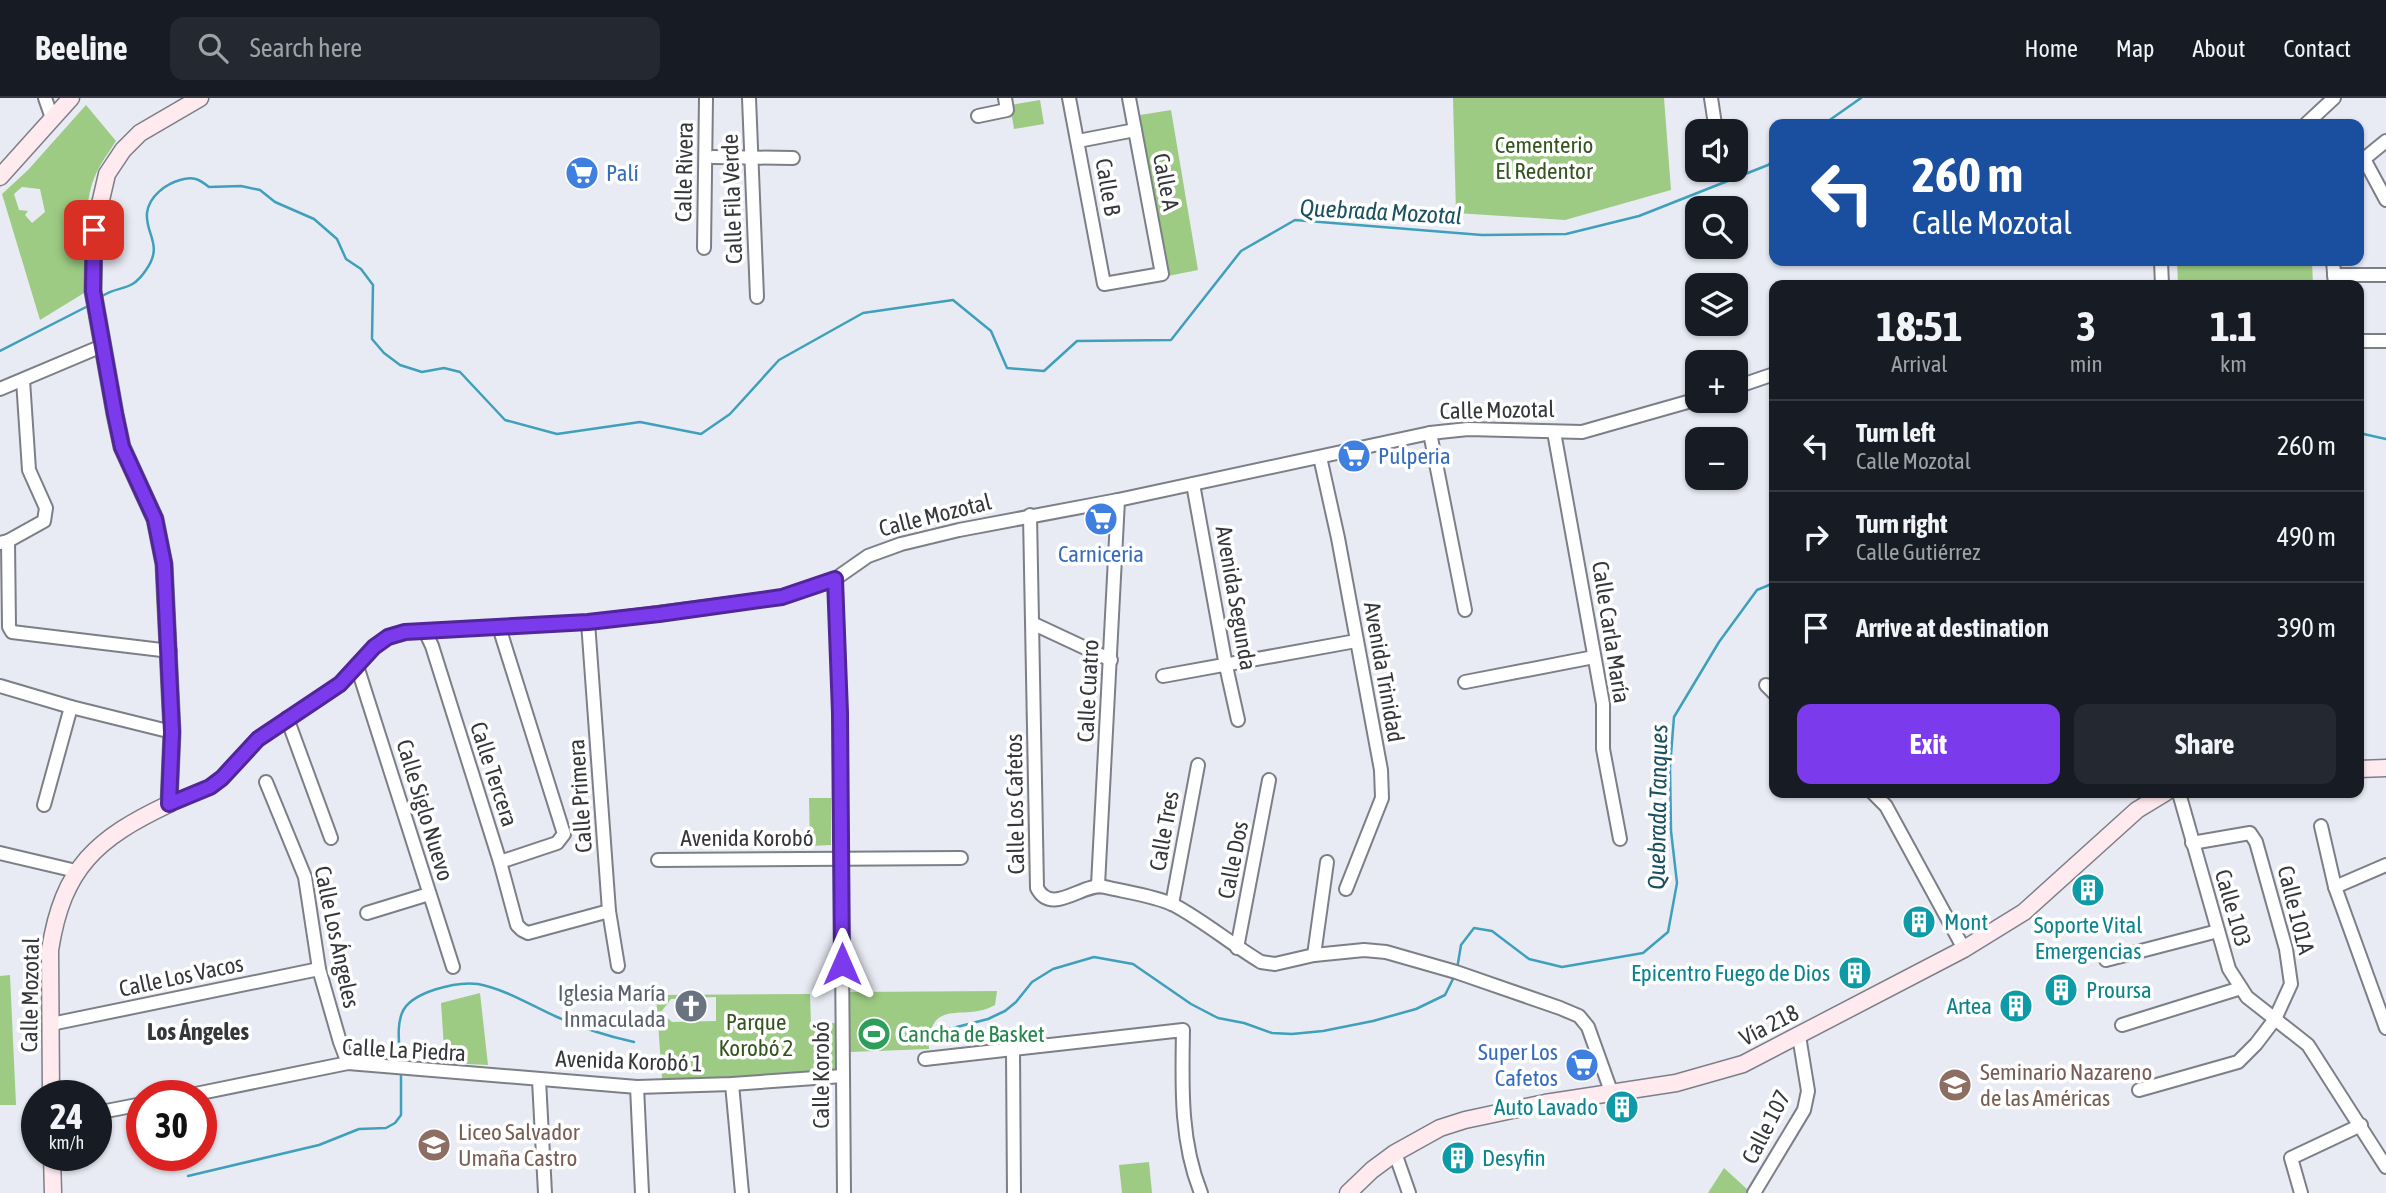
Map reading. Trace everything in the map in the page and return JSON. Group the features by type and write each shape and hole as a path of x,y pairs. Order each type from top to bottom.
{"street":[{"path":"45,98 52,118"},
{"path":"0,177 71,98"},
{"path":"169,804 172,732 164,564 155,519 122,447 93,291 94,230 107,174 123,150 140,133 200,98"},
{"name":"Calle Rivera","path":"704,248 706,98"},
{"name":"Calle Fila Verde","path":"749,98 757,298"},
{"path":"978,116 1007,110 1005,98"},
{"name":"Calle B","path":"1069,98 1104,284"},
{"name":"Calle A","path":"1104,284 1162,274 1129,98"},
{"path":"1711,98 1714,119"},
{"path":"2311,119 2334,98"},
{"path":"1078,141 1135,130"},
{"path":"2364,159 2386,141"},
{"path":"713,157 793,158"},
{"path":"2364,166 2386,200"},
{"path":"2334,280 2386,275"},
{"path":"2364,341 2386,341"},
{"path":"0,389 103,346"},
{"path":"1748,383 1769,376"},
{"path":"23,380 29,470 46,508 46,515 44,521 4,542 9,627 12,632 170,651"},
{"name":"Calle Mozotal","path":"51,1080 51,950 54,926 62,899 76,871 86,858 131,822 210,787 222,778 258,739 330,691 374,647 388,637 405,632 588,622 782,597 835,579 868,556 901,544 1030,515 1118,500 1430,433 1468,429 1581,432 1685,403"},
{"name":"Calle Carla María","path":"1554,432 1603,704 1603,749 1620,839"},
{"path":"1430,433 1465,610"},
{"name":"Avenida Trinidad","path":"1320,457 1338,538 1381,770 1382,798 1346,890"},
{"name":"Avenida Segunda","path":"1193,484 1238,720"},
{"name":"Calle Cuatro","path":"1098,885 1118,500"},
{"name":"Calle Los Cafetos","path":"1030,515 1037,888 1047,899 1056,900 1098,885"},
{"name":"Calle Korobó","path":"835,579 840,713 844,1193"},
{"name":"Calle Primera","path":"588,622 609,911 618,965"},
{"path":"1034,624 1111,660"},
{"path":"499,627 564,827 563,838 557,844 500,862"},
{"name":"Calle Tercera","path":"425,631 500,862 514,915 522,930 535,932 609,911"},
{"path":"1163,676 1356,641"},
{"path":"1465,682 1594,657"},
{"name":"Calle Siglo Nuevo","path":"357,666 453,967"},
{"path":"0,686 172,732"},
{"path":"44,805 71,707"},
{"path":"288,718 331,838"},
{"name":"Calle Tres","path":"1172,904 1198,765"},
{"path":"2364,769 2386,768"},
{"name":"Calle Dos","path":"1237,948 1269,780"},
{"name":"Calle Los Ángeles","path":"266,782 305,877 319,969 348,1063"},
{"path":"1878,798 1886,806 1964,950"},
{"name":"Vía 218","path":"1349,1193 1372,1170 1395,1153 1440,1128 1545,1102 1676,1083 1743,1064 1964,950 2024,912 2137,810 2157,798"},
{"name":"Calle 103","path":"2180,798 2229,969 2247,996 2275,1019"},
{"path":"2321,826 2335,887 2386,1028"},
{"name":"Calle 101A","path":"2139,1090 2238,1062 2275,1019 2291,984 2286,949 2256,842 2250,834 2192,843"},
{"path":"0,853 76,871"},
{"name":"Avenida Korobó","path":"658,860 961,858"},
{"path":"1314,955 1327,862"},
{"path":"2335,887 2386,864"},
{"path":"1098,885 1172,904 1261,962 1275,964 1314,955 1364,950 1386,952 1456,972 1578,1016 1593,1038 1612,1094"},
{"path":"366,913 429,894"},
{"path":"2106,960 2218,931"},
{"name":"Calle Los Vacos","path":"51,1024 319,969"},
{"path":"2122,1025 2241,988"},
{"path":"2275,1019 2308,1045 2386,1167"},
{"path":"925,1059 1183,1030 1181,1088 1186,1138 1201,1193"},
{"name":"Calle 107","path":"1754,1193 1804,1110 1808,1091 1799,1036"},
{"path":"1013,1049 1014,1193"},
{"name":"Calle La Piedra","path":"217,1090 348,1063 539,1080"},
{"name":"Avenida Korobó 1","path":"539,1080 637,1087 843,1076"},
{"path":"539,1080 545,1193"},
{"path":"732,1084 742,1193"},
{"path":"637,1087 642,1193"},
{"path":"2301,1193 2291,1158 2361,1125"},
{"path":"1395,1153 1409,1193"},
{"path":"52,1171 52,1193"}],"green space":[{"name":"Cementerio El Redentor","path":"1453,98 1664,98 1671,190 1565,220 1456,213"},
{"path":"1040,100 1044,124 1014,129 1010,105"},
{"path":"86,105 116,141 97,172 89,197 84,293 40,320 2,194 28,170","holes":["22,187 40,189 45,212 32,223 25,215 28,211 19,210 14,194"]},
{"path":"1171,110 1198,270 1168,276 1140,115"},
{"path":"2177,266 2312,266 2313,280 2178,280"},
{"path":"809,798 831,798 831,845 810,846"},
{"path":"10,975 16,1105 0,1105 0,976"},
{"path":"997,991 995,1005 983,1010 942,1016 935,1022 931,1032 929,1049 850,1052 849,992"},
{"path":"480,993 488,1065 445,1063 441,1003"},
{"name":"Parque Korobó 2","path":"810,994 811,1024 836,1023 837,1066 831,1073 662,1079 656,995","holes":["716,997 716,1021 672,1022 661,1012 671,999"]},
{"path":"1149,1162 1152,1193 1122,1193 1119,1165"},
{"path":"1724,1168 1748,1190 1747,1193 1708,1193"}],"waterway":[{"name":"Quebrada Mozotal","path":"1831,119 1861,98"},
{"name":"Quebrada Mozotal","path":"101,297 135,283 146,270 154,247 147,220 148,207 155,196 169,184 192,178 209,187 241,186 260,190 275,202 314,219 337,239 346,259 361,269 373,285 372,339 400,365 422,372 444,368 460,372 505,420 557,434 640,422 701,434 730,414 779,360 863,313 953,300 991,331 1007,368 1044,371 1077,341 1171,340 1241,251 1295,220 1482,235 1566,234 1639,216 1769,164"},
{"name":"Quebrada Mozotal","path":"0,351 90,305"},
{"name":"Quebrada Tanques","path":"2364,434 2386,439"},
{"name":"Quebrada Tanques","path":"1457,969 1461,945 1474,928 1492,931 1529,959 1562,967 1643,953 1668,932 1677,883 1671,831 1670,767 1674,717 1719,642 1757,590 1769,585"},
{"name":"Quebrada Tanques","path":"931,1037 1005,1011 1032,982 1053,969 1094,957 1133,964 1191,1004 1218,1018 1244,1023 1272,1033 1292,1034 1373,1021 1416,1009 1445,995 1455,975"},
{"name":"Quebrada Tanques","path":"400,1062 399,1025 407,1006 424,994 458,984 478,984 498,990 576,1025 634,1042"},
{"name":"Quebrada Tanques","path":"188,1176 319,1145 359,1129 386,1128 395,1123 401,1115 401,1072"}],"place":[{"name":"Palí","path":"582,173"},
{"name":"Pulperia","path":"1354,456"},
{"name":"Carniceria","path":"1101,519"},
{"name":"Soporte Vital Emergencias","path":"2088,890"},
{"name":"Mont","path":"1919,922"},
{"name":"Epicentro Fuego de Dios","path":"1855,973"},
{"name":"Proursa","path":"2061,990"},
{"name":"Iglesia María Inmaculada","path":"691,1006"},
{"name":"Artea","path":"2016,1006"},
{"name":"Cancha de Basket","path":"874,1034"},
{"name":"Super Los Cafetos","path":"1582,1065"},
{"name":"Seminario Nazareno de las Américas","path":"1955,1085"},
{"name":"Auto Lavado","path":"1622,1107"},
{"name":"Liceo Salvador Umaña Castro","path":"434,1145"},
{"name":"Desyfin","path":"1458,1158"}],"district":[{"name":"Los Ángeles","path":"198,1032"}],"route":[{"path":"94,230 93,291 115,414 122,447 155,519 164,564 172,732 169,804 210,787 222,778 258,739 321,699 340,684 374,647 388,637 405,632 588,622 697,609 782,597 835,579 840,713 842,964"}]}
